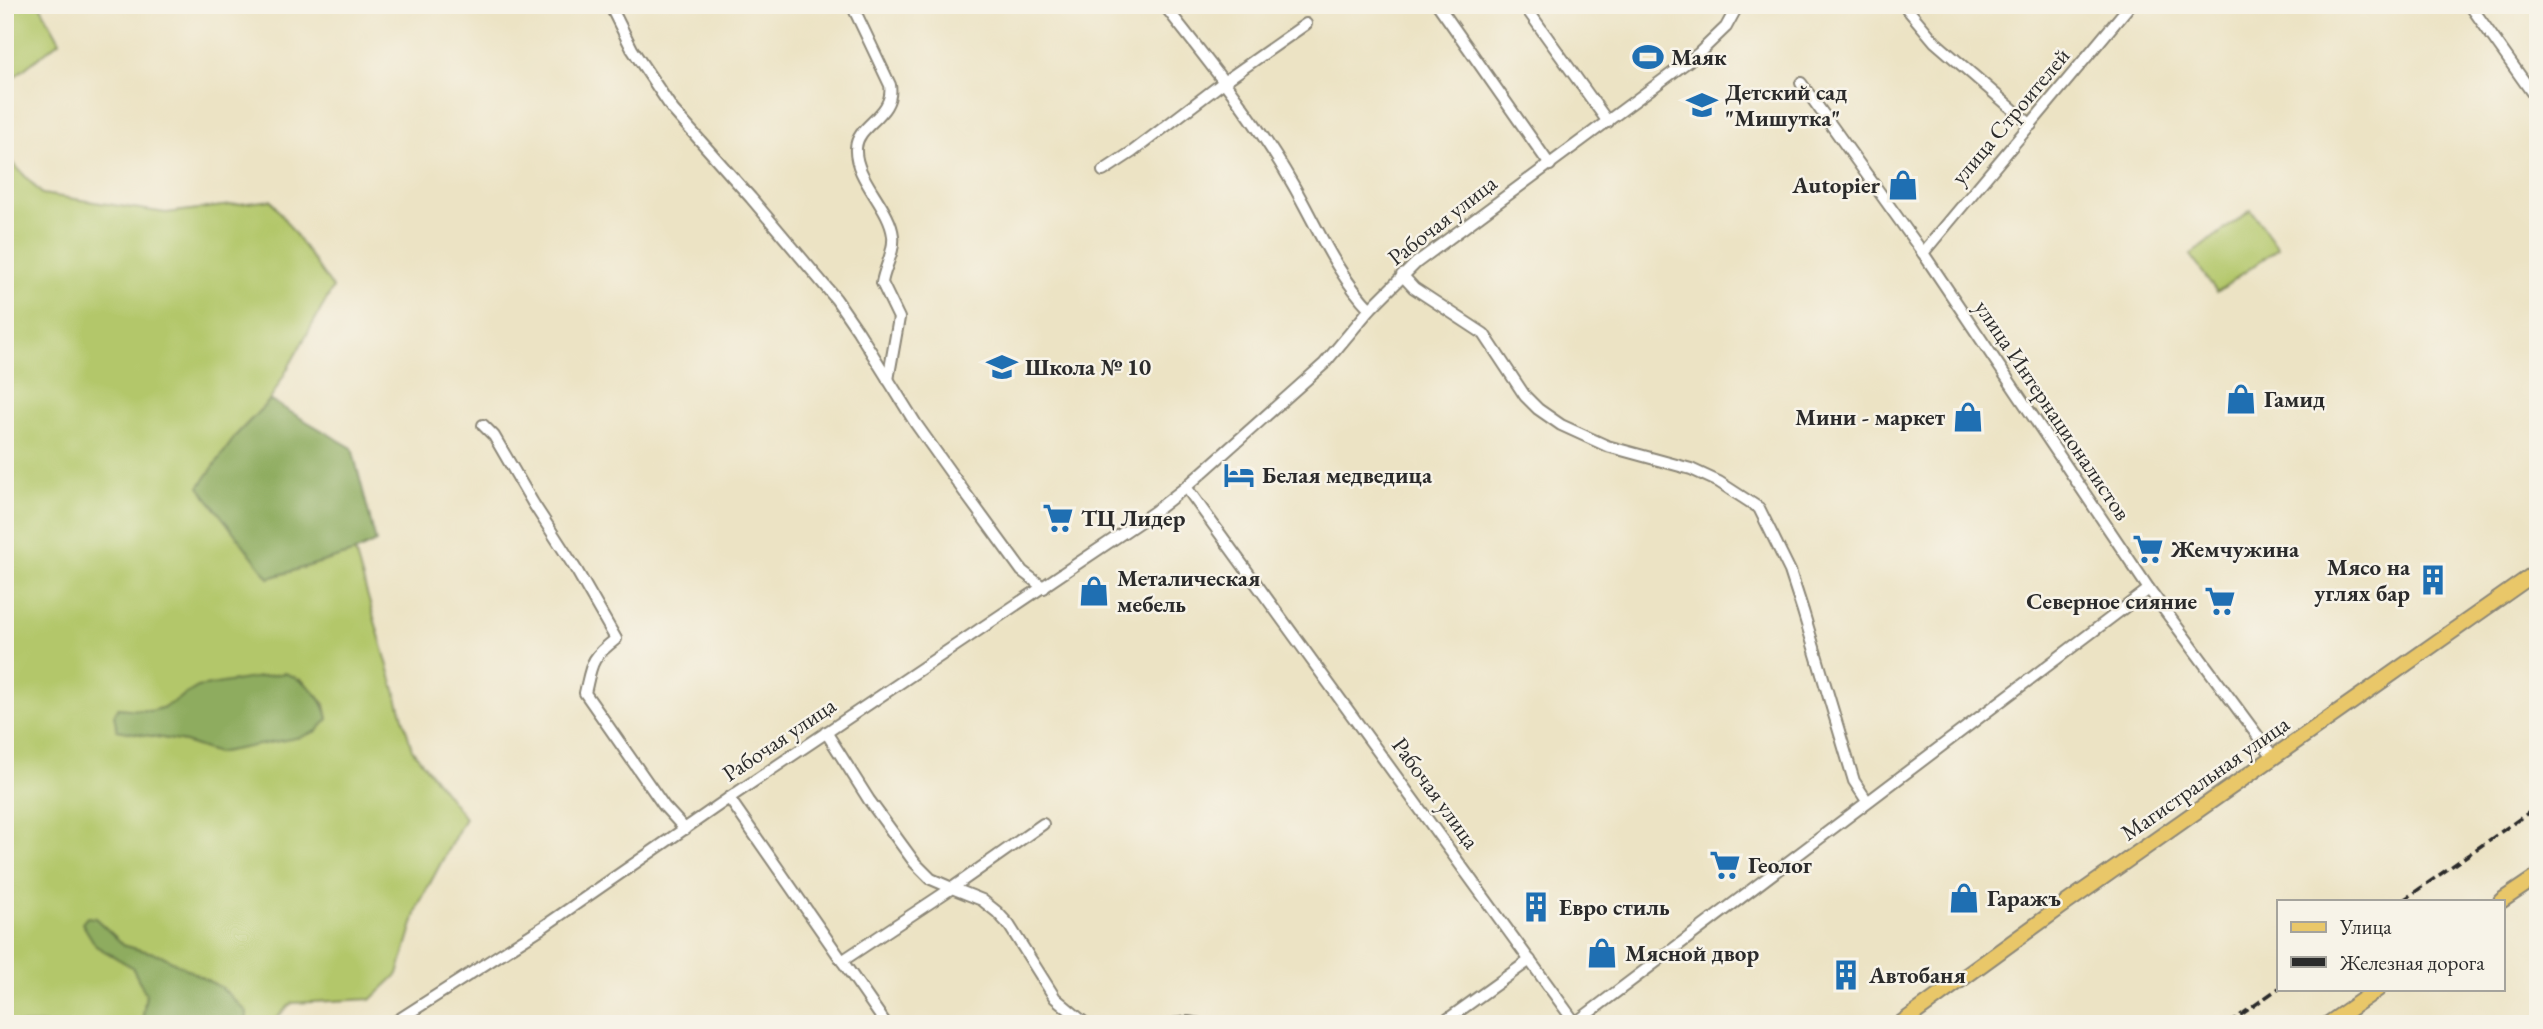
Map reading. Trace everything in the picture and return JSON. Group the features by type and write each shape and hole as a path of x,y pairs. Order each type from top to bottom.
{"main road":[{"name":"Магистральная улица","path":"1900,1024 2051,913 2538,571"},
{"path":"2502,900 2538,876"},
{"path":"2328,1024 2377,990"}],"street":[{"path":"610,5 632,48 673,110 836,299 916,424 1021,571 1044,588"},
{"path":"852,5 891,92 887,105 856,145 859,166 891,226 894,240 882,283 899,318 888,380"},
{"path":"1164,5 1225,81 1291,181 1346,282 1370,309"},
{"path":"1438,5 1549,164"},
{"path":"1524,5 1608,122"},
{"name":"Рабочая улица","path":"392,1024 543,927 826,732 1130,530 1186,486 1324,364 1402,275 1717,38 1727,27 1738,5"},
{"path":"1904,5 1935,42 2031,125"},
{"name":"улица Строителей","path":"1923,253 2130,5"},
{"path":"2470,5 2538,101"},
{"path":"1103,171 1306,24"},
{"name":"улица Интернационалистов","path":"1801,83 1923,253 2149,589 2274,758"},
{"path":"1402,275 1415,288 1484,334 1525,396 1561,425 1607,446 1692,469 1719,482 1759,508 1790,571 1854,781 1867,801"},
{"path":"483,425 494,436 533,503 578,571 616,639 598,653 592,664 585,693 664,806 685,829"},
{"name":"Рабочая улица","path":"1186,486 1575,1023"},
{"path":"1575,1023 2149,589"},
{"path":"826,732 869,800 915,863 931,879 982,900 998,912 1055,998 1086,1024"},
{"path":"729,798 886,1024"},
{"path":"842,961 1043,824"},
{"path":"1441,1024 1530,960"},
{"path":"1172,1024 1188,1021 1200,1024"}],"green space":[{"path":"5,5 40,5 60,41 5,84"},
{"path":"5,155 42,194 166,213 271,200 333,288 270,400 237,434 269,578 355,552 412,749 465,818 419,904 398,974 372,999 292,1003 270,1024 247,1024 247,1012 161,955 125,946 95,918 96,946 132,967 146,994 142,1024 5,1024","holes":["301,679 325,704 328,719 217,753 185,742 117,730 118,708 151,711 165,707 198,687"]},
{"path":"2251,210 2278,248 2217,292 2190,255"},
{"path":"270,400 352,448 376,542 355,552 269,578 199,487 237,434"},
{"path":"285,673 307,685 323,704 328,719 317,731 301,737 217,753 185,742 117,730 114,715 118,708 151,711 165,707 198,687"},
{"path":"87,917 95,918 125,946 161,955 222,988 247,1012 247,1024 142,1024 146,994 132,967 96,946 82,923"}],"railway":[{"path":"2403,900 2538,806"},
{"path":"2228,1024 2277,989"}],"place":[{"name":"Маяк","path":"1648,57"},
{"name":"Детский сад \"Мишутка\"","path":"1702,105"},
{"name":"Autopier","path":"1903,185"},
{"name":"Школа № 10","path":"1002,367"},
{"name":"Гамид","path":"2241,399"},
{"name":"Мини - маркет","path":"1968,417"},
{"name":"Белая медведица","path":"1239,475"},
{"name":"ТЦ Лидер","path":"1058,518"},
{"name":"Жемчужина","path":"2148,549"},
{"name":"Мясо на углях бар","path":"2433,580"},
{"name":"Металическая мебель","path":"1094,591"},
{"name":"Северное сияние","path":"2220,601"},
{"name":"Геолог","path":"1725,865"},
{"name":"Гаражъ","path":"1964,898"},
{"name":"Евро стиль","path":"1536,907"},
{"name":"Мясной двор","path":"1602,953"},
{"name":"Автобаня","path":"1846,975"}]}
